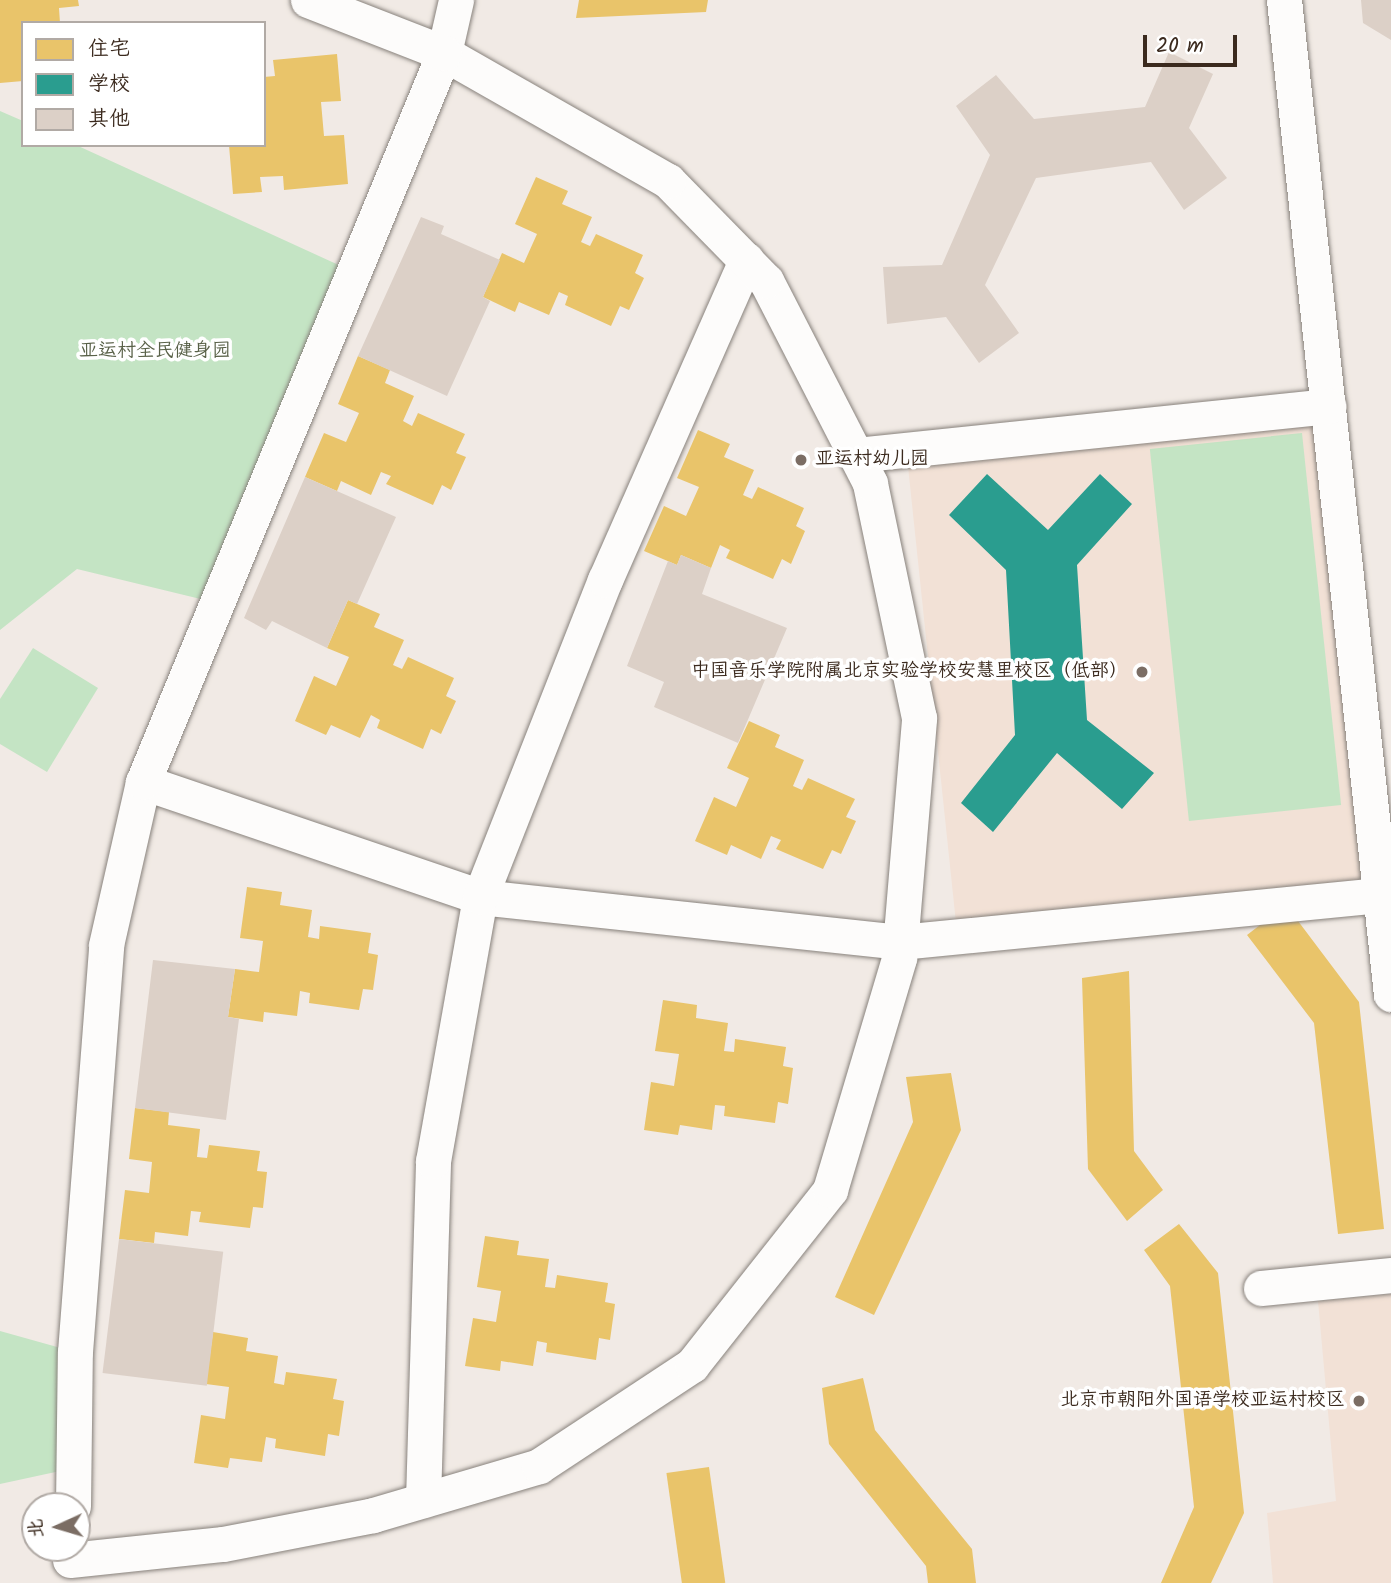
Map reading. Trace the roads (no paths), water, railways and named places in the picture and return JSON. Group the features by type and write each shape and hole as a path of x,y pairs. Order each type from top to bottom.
{"street":[{"path":"69,1564 223,1544 373,1515 539,1466 692,1365 830,1190 899,958 919,718 870,483 766,281 668,181 444,53 308,0"},
{"path":"73,1492 75,1352 106,946 143,782 444,53 456,0"},
{"path":"1284,0 1391,994"},
{"path":"423,1500 433,1161 480,897 605,580 746,260"},
{"path":"855,455 1328,406"},
{"path":"143,782 480,897 900,942 1380,895"},
{"path":"1261,1288 1391,1275"}],"place":[{"name":"亚运村幼儿园","path":"801,460"},
{"name":"中国音乐学院附属北京实验学校安慧里校区（低部）","path":"1142,672"},
{"name":"北京市朝阳外国语学校亚运村校区","path":"1359,1401"}],"park label":[{"name":"亚运村全民健身园","path":"155,352"}]}
